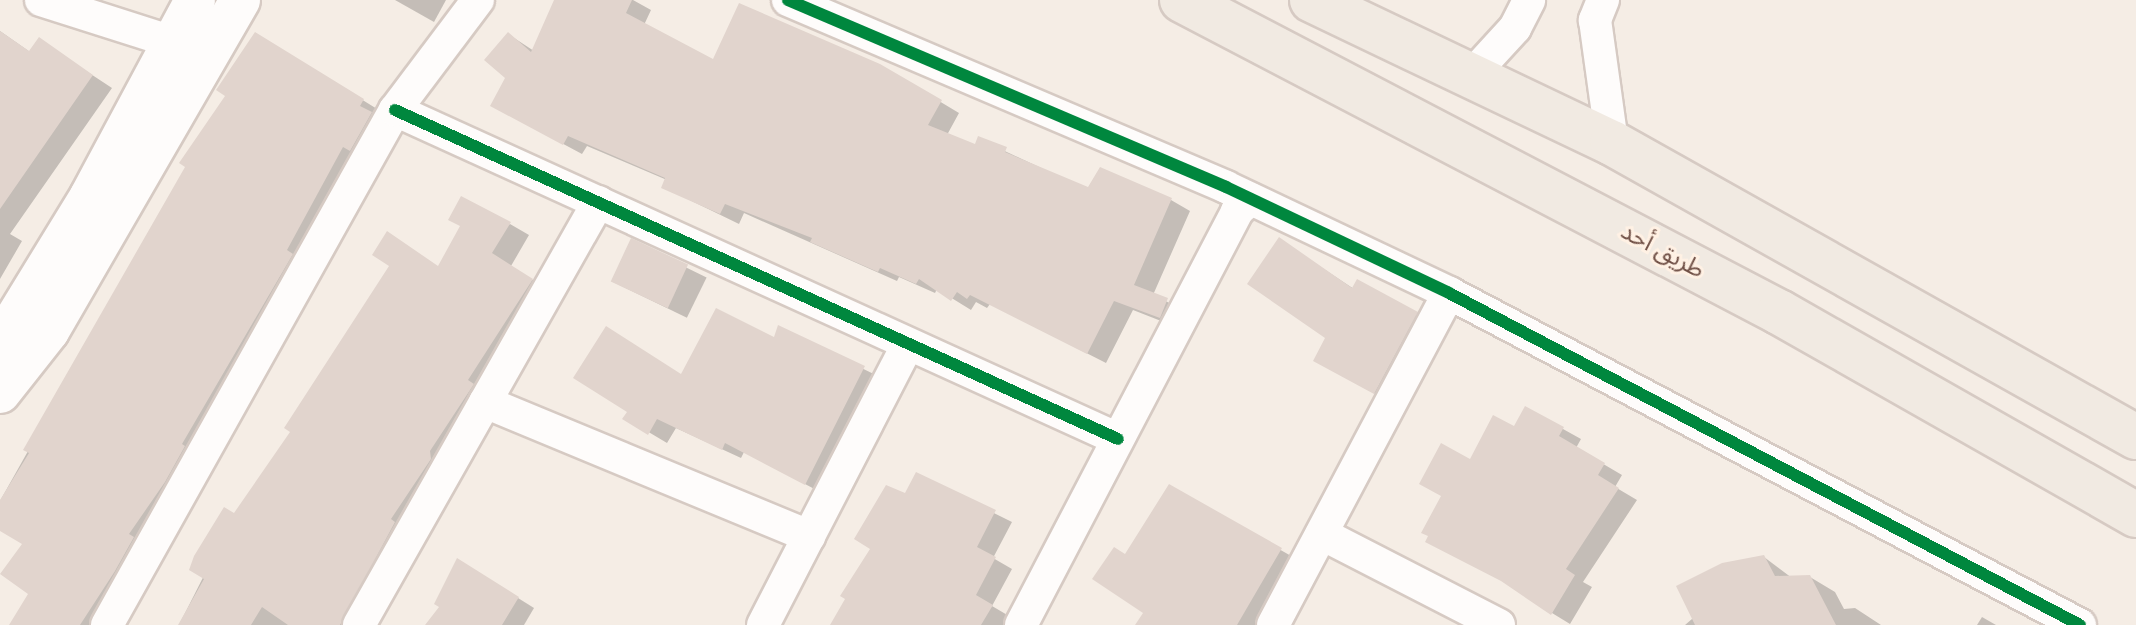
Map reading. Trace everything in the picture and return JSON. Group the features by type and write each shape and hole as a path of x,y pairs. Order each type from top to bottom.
{"main road":[{"name":"طريق أحد","path":"1182,0 1779,312 2136,515"},
{"path":"1312,0 1612,143 2136,437"}],"street":[{"path":"41,0 173,42"},
{"path":"0,343 90,196 195,0"},
{"path":"0,393 49,331 240,0"},
{"path":"107,625 395,110 478,0"},
{"path":"788,0 1251,199 1449,293 2080,625"},
{"path":"1471,76 1515,28 1529,0"},
{"path":"1595,4 1612,143"},
{"path":"395,110 1118,439"},
{"path":"1021,625 1237,211 1251,199"},
{"path":"359,625 598,202"},
{"path":"1273,625 1449,293"},
{"path":"763,625 908,344"},
{"path":"485,402 809,536"},
{"path":"1322,534 1499,625"}],"building":[{"path":"554,0 632,0 626,13 713,59 739,3 880,64 942,100 928,125 975,144 978,136 1007,147 1005,152 1088,187 1100,167 1172,198 1134,285 1168,298 1160,318 1114,301 1087,354 970,295 967,299 957,292 951,301 919,279 916,284 880,268 878,272 810,242 812,238 725,204 720,214 661,188 665,178 568,136 563,145 490,106 505,78 484,60 508,32 531,52"},
{"path":"0,31 29,51 39,37 93,75 0,209"},
{"path":"255,32 364,99 360,106 372,112 350,151 343,147 287,250 293,254 182,444 185,446 165,482 129,534 134,537 115,571 80,625 9,625 28,594 0,574 22,544 0,531 0,500 29,453 23,450 185,167 179,163 225,96 216,90"},
{"path":"461,196 511,222 492,253 533,279 468,380 474,384 430,451 431,459 391,519 395,522 340,625 288,625 262,607 251,625 178,625 204,579 189,570 194,556 224,507 234,513 290,432 284,428 389,266 372,255 387,231 438,266 460,226 448,220"},
{"path":"1279,237 1352,288 1357,279 1418,312 1374,394 1313,361 1325,338 1247,284"},
{"path":"631,238 688,265 668,308 611,282"},
{"path":"716,308 774,337 778,325 865,366 805,485 725,443 722,450 657,419 648,435 622,419 627,412 573,378 606,326 681,374"},
{"path":"1525,406 1564,427 1559,436 1605,463 1598,475 1619,488 1566,569 1575,575 1551,615 1501,581 1425,542 1428,536 1421,533 1441,496 1419,484 1441,443 1470,459 1493,415 1514,426"},
{"path":"916,472 996,510 977,547 996,557 976,595 993,605 981,625 830,625 845,599 840,596 870,549 854,539 886,485 905,493"},
{"path":"1169,484 1282,548 1237,625 1135,625 1143,613 1092,579 1114,547 1125,554"},
{"path":"1764,555 1775,576 1810,575 1836,625 1695,625 1676,586 1722,563"},
{"path":"457,558 519,597 502,625 425,625 439,607 434,604"}],"cycle path":[{"path":"788,0 1226,187 1449,293 2080,625"},
{"path":"395,110 1118,439"}]}
